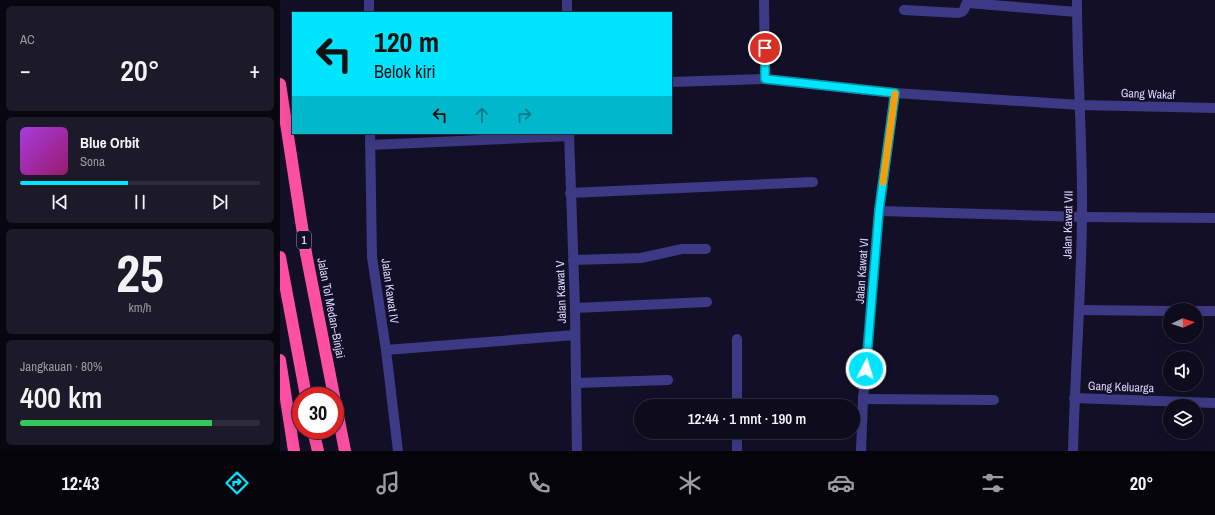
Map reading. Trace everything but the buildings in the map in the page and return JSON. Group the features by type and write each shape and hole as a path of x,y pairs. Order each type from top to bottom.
{"highway":[{"name":"Jalan Tol Medan–Binjai","path":"280,84 306,253 332,387"},
{"path":"280,257 304,387"},
{"path":"280,360 294,451"},
{"path":"315,439 318,451"},
{"path":"343,439 345,451"}],"street":[{"path":"369,0 369,12"},
{"path":"567,0 567,12"},
{"path":"764,0 765,79"},
{"name":"Jalan Kawat VII","path":"1073,451 1082,217 1077,0"},
{"path":"904,10 958,13 964,10 966,4 968,3 1077,12"},
{"name":"Gang Wakaf","path":"672,82 765,79 895,93 1080,105 1215,108"},
{"name":"Jalan Kawat VI","path":"861,451 863,399 879,211 895,93"},
{"name":"Jalan Kawat IV","path":"370,134 372,257 386,350 398,451"},
{"path":"370,145 569,134"},
{"name":"Jalan Kawat V","path":"569,134 575,308 577,451"},
{"path":"570,193 812,182"},
{"path":"879,211 1082,217 1215,218"},
{"path":"573,260 641,258 682,249 706,249"},
{"path":"575,308 707,302"},
{"path":"1079,310 1163,311"},
{"path":"1203,311 1215,311"},
{"path":"386,350 575,335"},
{"path":"737,339 737,399"},
{"path":"576,384 668,380"},
{"name":"Gang Keluarga","path":"1074,398 1215,403"},
{"path":"863,399 994,400"},
{"path":"737,439 737,451"}],"slow traffic":[{"path":"883,182 895,94"}],"route":[{"path":"765,48 765,79 895,93 879,211 866,369"}]}
